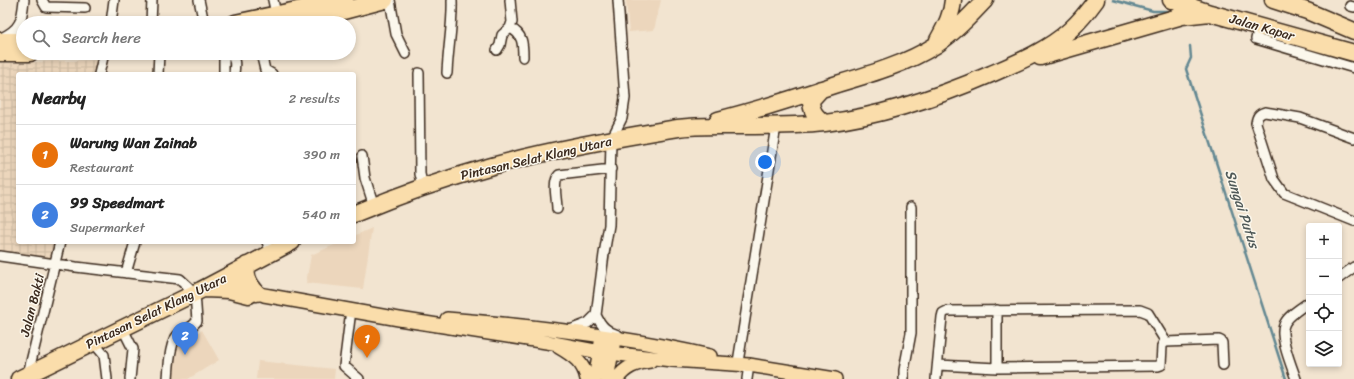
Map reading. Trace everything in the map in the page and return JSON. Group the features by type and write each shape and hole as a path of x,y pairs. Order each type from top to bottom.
{"highway":[{"path":"252,16 274,7 345,0"},
{"path":"324,16 384,0"},
{"path":"936,45 949,19 953,0"},
{"name":"Pintasan Selat Klang Utara","path":"356,213 423,187 503,163 612,140 699,125 745,113 880,71 908,60 936,45 964,22 985,0"},
{"name":"Pintasan Selat Klang Utara","path":"699,125 776,126 824,123 877,114 912,104 951,91 1021,62 1050,45 1070,30 1087,13 1096,0"},
{"name":"Jalan Kapar","path":"1171,0 1354,53"},
{"path":"1273,0 1307,11 1354,31"},
{"path":"1021,62 1182,16 1210,12"},
{"path":"0,40 16,41"},
{"path":"0,54 16,53"},
{"path":"821,89 811,100 811,107 815,116 824,123"},
{"name":"Pintasan Selat Klang Utara","path":"23,377 122,327 198,291 247,265 269,247 283,244"},
{"path":"247,265 247,279 253,294"},
{"path":"198,291 229,290 253,294"}],"main road":[{"path":"228,275 253,294 605,353 672,360 743,364"},
{"path":"357,311 522,324 699,353 807,377 835,379"},
{"path":"595,379 605,353 608,337"},
{"path":"552,343 576,358 585,370 587,379"},
{"path":"605,353 607,379"},
{"path":"617,379 621,373 634,364 650,361 672,360"}],"street":[{"path":"24,0 24,16"},
{"path":"112,16 114,0"},
{"path":"151,16 152,0"},
{"path":"199,0 202,16"},
{"path":"390,0 396,34 406,54"},
{"path":"447,73 452,18 452,0"},
{"path":"497,50 500,46 502,35 510,28 512,22 510,0"},
{"path":"618,0 625,98 622,118 612,140 609,225 596,315 600,323 611,333 643,343"},
{"path":"44,4 85,8"},
{"path":"1259,26 1256,39 1354,68"},
{"path":"510,28 520,35 523,44 523,57"},
{"path":"0,40 16,29"},
{"path":"99,72 102,60"},
{"path":"158,72 159,60"},
{"path":"224,60 224,72"},
{"path":"234,60 234,72"},
{"path":"263,60 265,70 268,72"},
{"path":"419,74 420,174 423,187"},
{"path":"1354,138 1300,118 1265,112 1261,113 1257,117 1256,123 1274,179 1284,193 1354,221"},
{"path":"747,379 743,364 776,126"},
{"path":"362,156 365,178 374,206"},
{"path":"557,209 555,182 557,177 560,175 611,169"},
{"path":"904,379 904,370 911,333 910,207"},
{"name":"Jalan Bakti","path":"23,377 60,244"},
{"path":"126,273 134,244"},
{"path":"0,256 180,280 198,291 197,321 193,326 178,334 173,340 168,379"},
{"path":"1342,276 1354,266"},
{"path":"1296,379 1284,342 1284,326 1289,319 1306,305"},
{"path":"997,310 997,368"},
{"path":"936,379 943,313 947,311 1140,310 1148,313 1166,342"},
{"path":"357,311 344,366 359,379"},
{"path":"568,331 588,323 596,315"},
{"path":"122,327 133,349 130,379"},
{"path":"938,365 997,368 1158,366 1161,365 1162,346 1166,342 1219,340 1222,343 1223,365"},
{"path":"93,342 104,355 107,379"}],"shaded area":[{"path":"626,0 661,0 654,30 629,32"},
{"path":"100,60 97,72 16,72 16,244 57,244 53,261 0,253 0,63"},
{"path":"372,228 363,289 306,283 311,255 336,244 356,244 356,235"},
{"path":"202,330 219,360 188,379 172,379 175,347"},
{"path":"258,361 335,369 334,379 256,379"}],"waterway":[{"path":"1113,0 1153,11 1167,11 1169,15"},
{"name":"Sungai Putus","path":"1190,46 1191,58 1186,69 1286,379"}],"place":[{"name":"99 Speedmart","path":"185,355"},
{"name":"Warung Wan Zainab","path":"367,358"}]}
